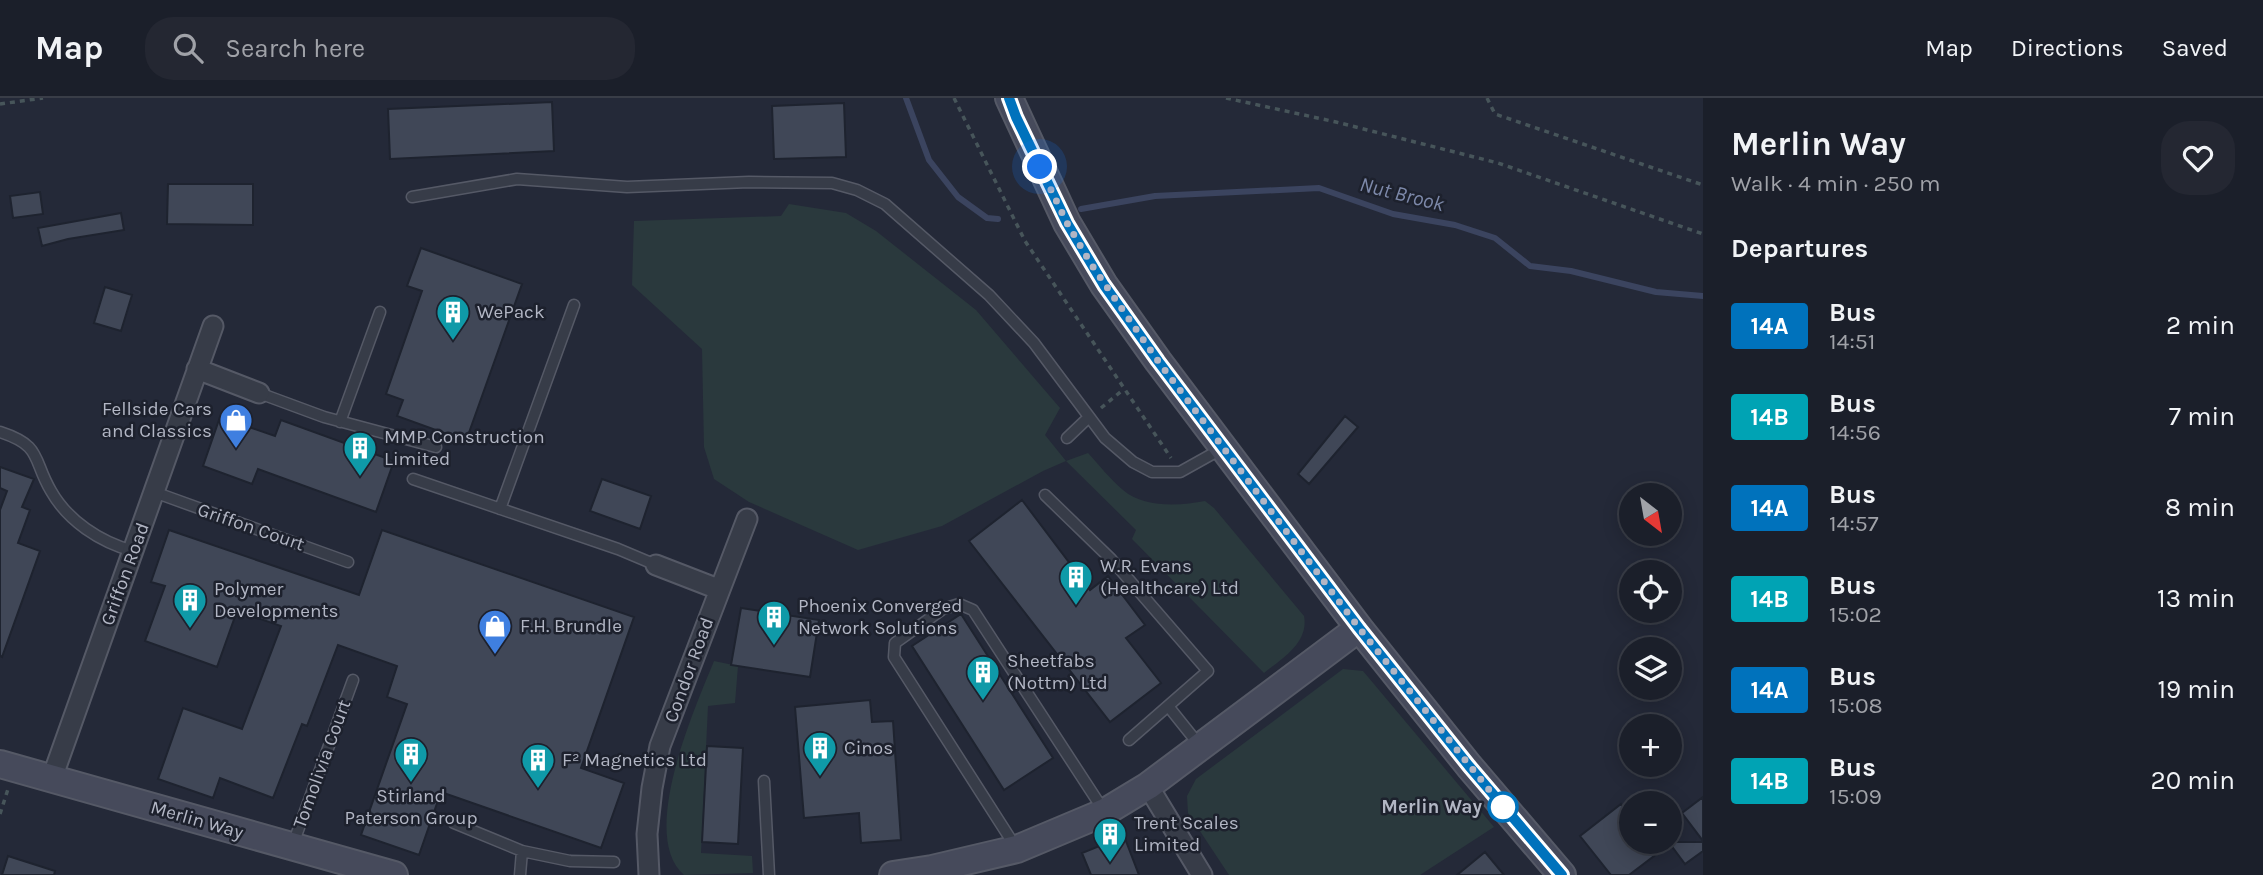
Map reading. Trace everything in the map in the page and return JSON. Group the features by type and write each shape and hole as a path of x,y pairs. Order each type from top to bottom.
{"street":[{"path":"1012,107 1067,223 1104,285 1359,628 1469,766 1562,875"},
{"name":"Griffon Road","path":"52,778 213,326"},
{"path":"197,369 259,393"},
{"name":"Condor Road","path":"649,875 647,834 660,746 747,519"},
{"path":"656,565 719,589"},
{"path":"893,875 932,869 1017,849 1105,812 1148,786 1359,628"},
{"name":"Merlin Way","path":"0,764 394,875"},
{"path":"1148,786 1202,875"}],"lane":[{"path":"412,197 517,178 627,187 749,181 831,183 857,190 885,204 989,295 1034,343 1105,438 1133,462 1152,472 1180,472 1223,448"},
{"path":"500,509 573,305"},
{"path":"340,422 380,312"},
{"path":"259,393 340,422 436,447"},
{"path":"1067,438 1089,417"},
{"path":"0,432 19,438 37,456 50,489 69,516 116,547 133,551"},
{"path":"413,480 618,549 656,565"},
{"name":"Griffon Court","path":"154,492 348,562"},
{"path":"1045,495 1111,559 1208,671 1129,740"},
{"path":"1017,849 894,657 895,643 943,610 959,604 973,611 1105,812"},
{"name":"Tomolivia Court","path":"292,847 354,680"},
{"path":"1168,706 1200,747"},
{"path":"764,781 769,875"},
{"path":"454,823 522,851 570,861 614,862"},
{"path":"520,875 522,851"}],"path":[{"path":"0,104 43,98"},
{"path":"954,98 1025,242 1180,472"},
{"path":"1226,98 1336,122 1498,163 1703,234"},
{"path":"1487,98 1495,114 1703,185"},
{"path":"1089,417 1124,389"}],"shaded area":[{"path":"789,204 846,213 876,231 976,310 1060,408 1045,435 1066,461 942,526 858,550 749,502 714,479 704,447 702,349 632,285 634,221 781,216"},
{"path":"1088,453 1118,486 1131,496 1151,503 1184,504 1205,501 1214,508 1304,616 1303,634 1299,642 1264,673 1132,539 1136,530 1066,461"},
{"path":"714,661 738,666 735,703 708,706 701,853 752,856 753,873 684,875 671,856 667,831 668,802 684,739"},
{"path":"1343,669 1363,671 1494,827 1420,875 1229,875 1188,813 1187,796 1196,779"}],"building":[{"path":"552,102 554,151 390,159 388,109"},
{"path":"844,103 846,157 774,159 772,106"},
{"path":"168,184 253,184 253,225 167,224"},
{"path":"40,192 43,214 13,218 10,196"},
{"path":"121,213 124,230 42,246 38,228"},
{"name":"WePack","path":"421,248 522,284 466,441 397,416 403,400 386,394 422,291 407,286"},
{"path":"105,287 132,295 121,331 94,323"},
{"path":"1345,416 1358,427 1309,484 1298,474"},
{"path":"220,417 275,436 281,420 394,461 376,512 258,469 252,484 203,466"},
{"path":"0,467 34,479 22,507 30,510 18,543 40,551 2,657 0,510 7,491 0,488"},
{"path":"602,479 651,496 640,529 590,511"},
{"name":"W.R. Evans (Healthcare) Ltd","path":"1022,500 1090,590 1108,576 1145,625 1126,638 1161,683 1110,722 969,541"},
{"path":"169,530 359,595 382,530 634,617 581,768 624,783 601,848 441,792 419,855 361,835 407,704 387,697 397,666 338,645 307,726 302,724 273,798 220,778 213,798 158,779 183,708 242,729 281,626 237,611 217,667 145,641 165,586 151,582"},
{"name":"Phoenix Converged Network Solutions","path":"741,608 819,620 810,677 731,665"},
{"name":"Sheetfabs (Nottm) Ltd","path":"961,614 1053,758 1004,790 912,646"},
{"path":"870,700 872,722 893,721 901,840 861,843 859,813 804,818 795,707"},
{"path":"707,746 743,748 738,844 702,842"},
{"path":"1703,797 1703,841 1682,813"},
{"path":"1619,806 1619,854 1657,854 1629,875 1611,875 1580,836"},
{"name":"Trent Scales Limited","path":"1124,836 1139,875 1091,875 1082,853"},
{"path":"1682,842 1703,842 1703,851 1685,864 1678,854 1682,854"},
{"path":"1485,852 1504,875 1457,875"},
{"path":"8,856 55,871 54,875 2,875"}],"waterway":[{"name":"Nut Brook","path":"906,98 929,160 958,197 987,218 998,219"},
{"name":"Nut Brook","path":"1081,209 1155,196 1319,188 1393,214 1455,225 1495,238 1530,266 1571,271 1656,292 1703,296"}],"bus line":[{"name":"14A","path":"1009,98 1067,223 1104,285 1158,361 1359,628 1469,766 1562,875"}],"place":[{"name":"WePack","path":"453,342"},
{"name":"Fellside Cars and Classics","path":"236,450"},
{"name":"MMP Construction Limited","path":"360,478"},
{"name":"W.R. Evans (Healthcare) Ltd","path":"1076,607"},
{"name":"Polymer Developments","path":"190,630"},
{"name":"Phoenix Converged Network Solutions","path":"774,647"},
{"name":"F.H. Brundle","path":"495,656"},
{"name":"Sheetfabs (Nottm) Ltd","path":"983,702"},
{"name":"Cinos","path":"820,778"},
{"name":"Stirland Paterson Group","path":"411,784"},
{"name":"F² Magnetics Ltd","path":"538,790"},
{"name":"Merlin Way","path":"1503,807"},
{"name":"Trent Scales Limited","path":"1110,864"}],"route":[{"path":"1040,167 1067,223 1104,285 1191,407 1359,628 1503,807"}]}
